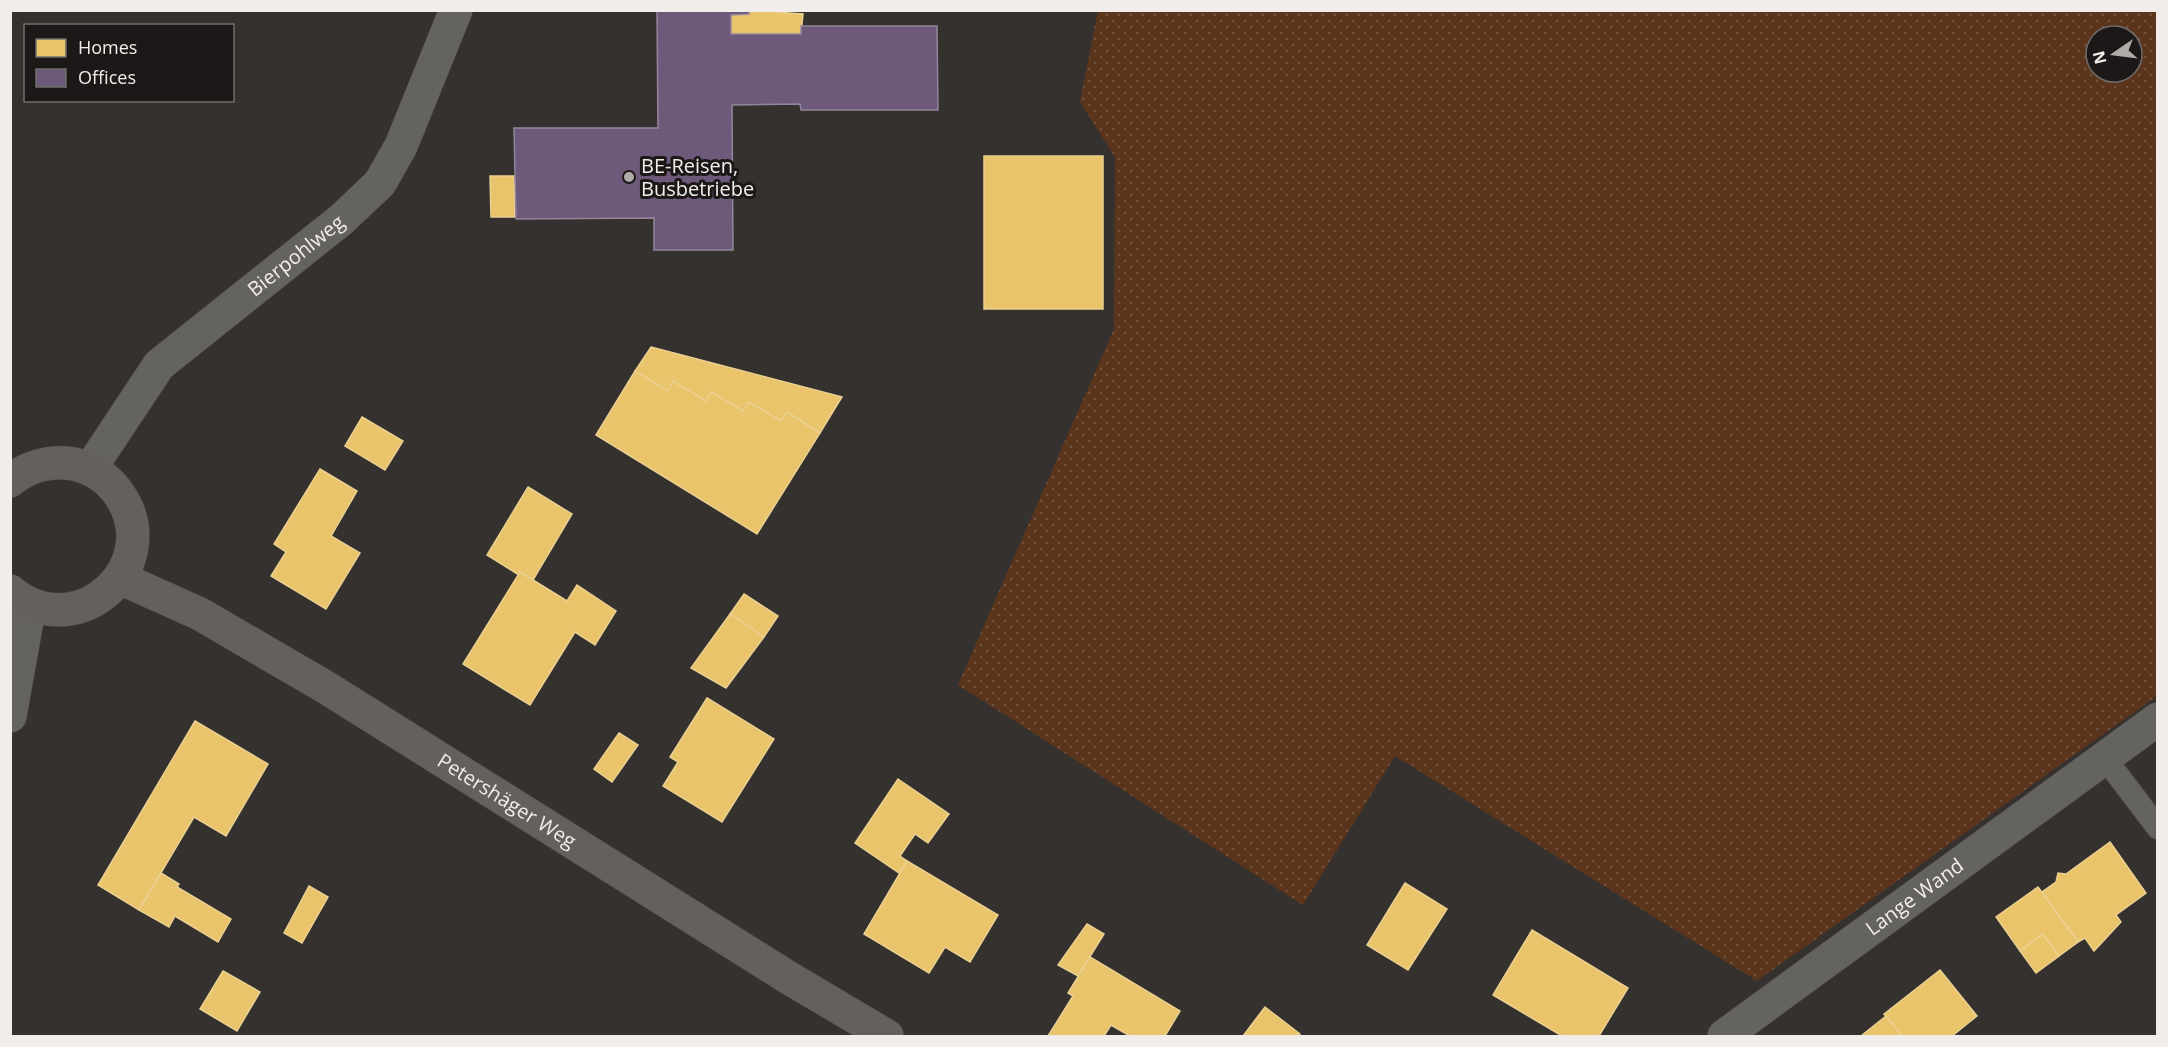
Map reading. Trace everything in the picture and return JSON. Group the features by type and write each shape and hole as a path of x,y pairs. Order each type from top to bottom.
{"street":[{"name":"Bierpohlweg","path":"90,469 159,365 342,219 380,183 401,146 456,10"},
{"path":"10,481 25,471 45,464 68,463 90,469 112,485 128,509 132,523 132,551 120,578 105,595 75,608 52,609 20,597 10,716"},
{"name":"Petershäger Weg","path":"120,578 200,614 327,688 887,1036"},
{"name":"Lange Wand","path":"1724,1036 2157,719"}],"lane":[{"path":"2104,757 2157,828"}],"shaded area":[{"path":"1098,11 2157,11 2157,696 1757,981 1395,756 1303,905 958,685 1114,329 1115,157 1080,102"}],"building: Homes":[{"path":"749,10 803,14 801,34 731,34 731,15 749,14"},
{"path":"984,156 1103,156 1103,309 984,309"},
{"path":"490,176 514,176 515,217 491,217"},
{"path":"651,347 842,397 820,433 787,412 781,421 749,402 743,411 711,392 706,401 673,381 668,391 635,371"},
{"path":"635,371 668,391 673,381 706,401 711,392 743,411 749,402 781,421 787,412 820,433 757,534 596,435"},
{"path":"362,417 403,441 385,470 345,446"},
{"path":"320,469 357,491 331,536 360,553 326,609 271,576 286,552 274,544"},
{"path":"528,487 572,514 533,580 520,572 519,575 487,555"},
{"path":"520,572 567,601 577,585 616,611 595,645 575,632 530,705 463,664"},
{"path":"744,594 778,616 764,637 730,614"},
{"path":"730,614 764,637 726,688 691,668"},
{"path":"707,698 774,739 722,822 663,786 678,762 670,757"},
{"path":"195,721 268,764 226,836 194,817 139,910 98,885"},
{"path":"619,733 638,745 612,782 594,769"},
{"path":"898,779 949,814 928,843 915,834 900,856 907,861 899,873 855,843"},
{"path":"2110,842 2146,893 2116,915 2121,922 2094,951 2085,938 2078,942 2042,892 2056,882 2058,873 2066,874"},
{"path":"907,861 998,915 970,962 945,947 929,973 864,934"},
{"path":"161,873 179,884 177,887 231,919 218,942 175,916 169,927 139,910"},
{"path":"1405,883 1447,909 1408,970 1367,945"},
{"path":"309,886 328,897 302,943 284,933"},
{"path":"2038,887 2078,942 2059,956 2043,934 2020,951 1996,917"},
{"path":"1087,924 1104,934 1078,976 1058,965"},
{"path":"1532,930 1628,988 1599,1036 1562,1036 1493,995"},
{"path":"2043,934 2059,956 2036,973 2020,951"},
{"path":"1090,957 1180,1011 1165,1036 1130,1036 1111,1025 1104,1036 1048,1036 1073,996 1068,993"},
{"path":"1940,970 1977,1016 1952,1036 1902,1036 1884,1014"},
{"path":"223,971 260,992 237,1031 200,1009"},
{"path":"1265,1007 1300,1034 1298,1036 1243,1036"},
{"path":"1886,1016 1902,1036 1861,1036"}],"building: Offices":[{"path":"657,10 749,10 749,14 731,15 731,34 801,34 801,26 937,26 938,110 801,110 800,104 732,105 733,250 654,250 654,218 516,219 514,128 658,128"}],"place":[{"name":"BE-Reisen, Busbetriebe","path":"629,177"}]}
